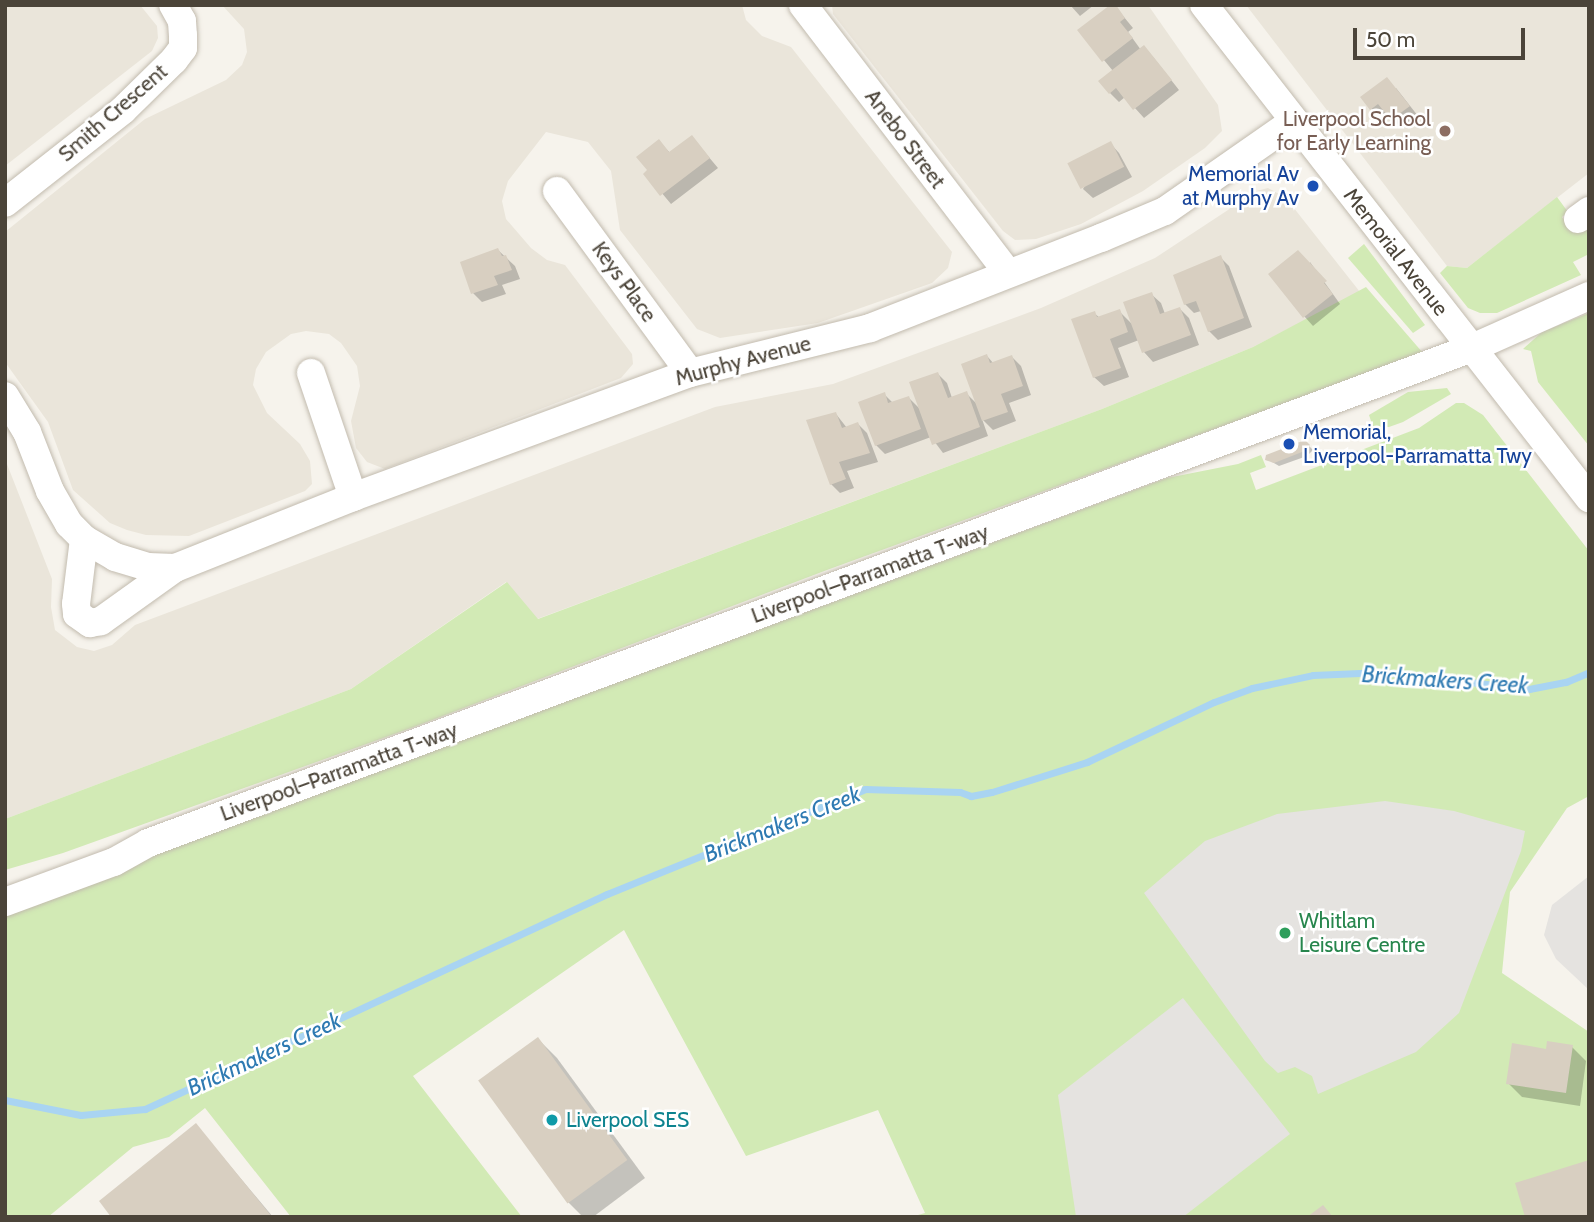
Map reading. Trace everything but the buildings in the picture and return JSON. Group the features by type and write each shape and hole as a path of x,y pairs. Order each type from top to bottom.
{"street":[{"name":"Smith Crescent","path":"5,203 123,110 174,60 183,48 183,36 182,21 173,5"},
{"name":"Anebo Street","path":"803,5 1008,273"},
{"name":"Memorial Avenue","path":"1204,5 1589,498"},
{"name":"Murphy Avenue","path":"83,539 76,604 77,614 90,623 101,621 175,568 353,497 691,373 870,328 1165,211 1294,121"},
{"name":"Keys Place","path":"557,191 691,373"},
{"name":"Liverpool–Parramatta T-way","path":"5,902 114,862 148,843 1472,348 1589,296"},
{"path":"311,373 353,497"},
{"name":"Murphy Avenue","path":"5,396 27,432 59,509 83,539 115,557 148,567 175,568"},
{"name":"Liverpool–Parramatta T-way","path":"5,885 107,848 148,843"}],"shaded area":[{"path":"5,5 140,5 157,26 158,38 152,51 5,166"},
{"path":"222,5 742,5 746,20 762,36 791,47 952,252 948,268 932,283 818,323 720,338 697,329 620,230 611,171 588,142 546,132 508,181 502,201 506,219 531,248 547,260 565,265 632,354 633,364 621,378 385,469 367,462 356,448 351,421 360,386 357,366 341,343 329,334 306,331 291,334 266,352 256,369 253,385 267,413 300,444 310,461 312,484 305,491 189,536 146,535 127,530 110,523 73,490 48,422 5,362 5,232 145,119 226,80 242,65 247,52 244,29"},
{"path":"832,5 1148,5 1218,105 1222,131 1205,148 1143,191 1081,224 1036,239 1015,240 1003,231 833,14"},
{"path":"1246,5 1589,5 1589,173 1467,268 1447,266"},
{"path":"1268,188 1286,198 1360,292 1253,347 1102,409 537,619 506,582 351,689 5,819 5,459 52,579 51,607 55,630 77,647 94,651 112,645 135,625 715,407 833,384 1041,308 1155,258 1228,210 1245,194"},
{"path":"1385,801 1454,811 1525,831 1521,851 1459,1013 1416,1052 1318,1094 1312,1076 1295,1067 1278,1073 1265,1061 1144,893 1205,841 1277,814"},
{"path":"1589,876 1589,990 1556,959 1544,935 1552,905"},
{"path":"1183,998 1290,1134 1183,1217 1076,1217 1058,1095"}],"green space":[{"path":"1557,197 1568,212 1562,217 1573,233 1589,222 1589,254 1573,262 1581,275 1497,313 1480,313 1468,308 1440,273 1447,266 1467,268"},
{"path":"1364,244 1425,325 1413,333 1348,258"},
{"path":"1366,287 1423,353 827,570 414,727 63,853 5,870 5,819 351,689 507,582 538,619 1102,409 1253,347"},
{"path":"1589,313 1589,446 1538,382 1531,351 1523,349 1542,332"},
{"path":"1447,388 1451,394 1403,422 1389,427 1373,427 1369,415 1408,392"},
{"path":"1456,403 1464,403 1483,415 1589,551 1589,796 1567,808 1510,892 1502,973 1589,1032 1589,1217 911,1217 925,1213 878,1110 746,1156 624,930 413,1076 522,1217 291,1217 205,1108 169,1137 133,1147 48,1217 5,1217 5,917 42,896 1167,478 1238,464 1261,455 1266,467 1250,473 1256,490 1419,428"}],"waterway":[{"name":"Brickmakers Creek","path":"5,1100 81,1115 145,1109 607,894 865,789 960,792 971,796 992,792 1087,762 1214,702 1252,688 1313,675 1383,672 1529,689 1566,682 1589,672"}],"place":[{"name":"Liverpool School for Early Learning","path":"1445,131"},
{"name":"Memorial Av at Murphy Av","path":"1313,186"},
{"name":"Memorial, Liverpool-Parramatta Twy","path":"1289,444"},
{"name":"Whitlam Leisure Centre","path":"1285,933"},
{"name":"Liverpool SES","path":"552,1120"}]}
